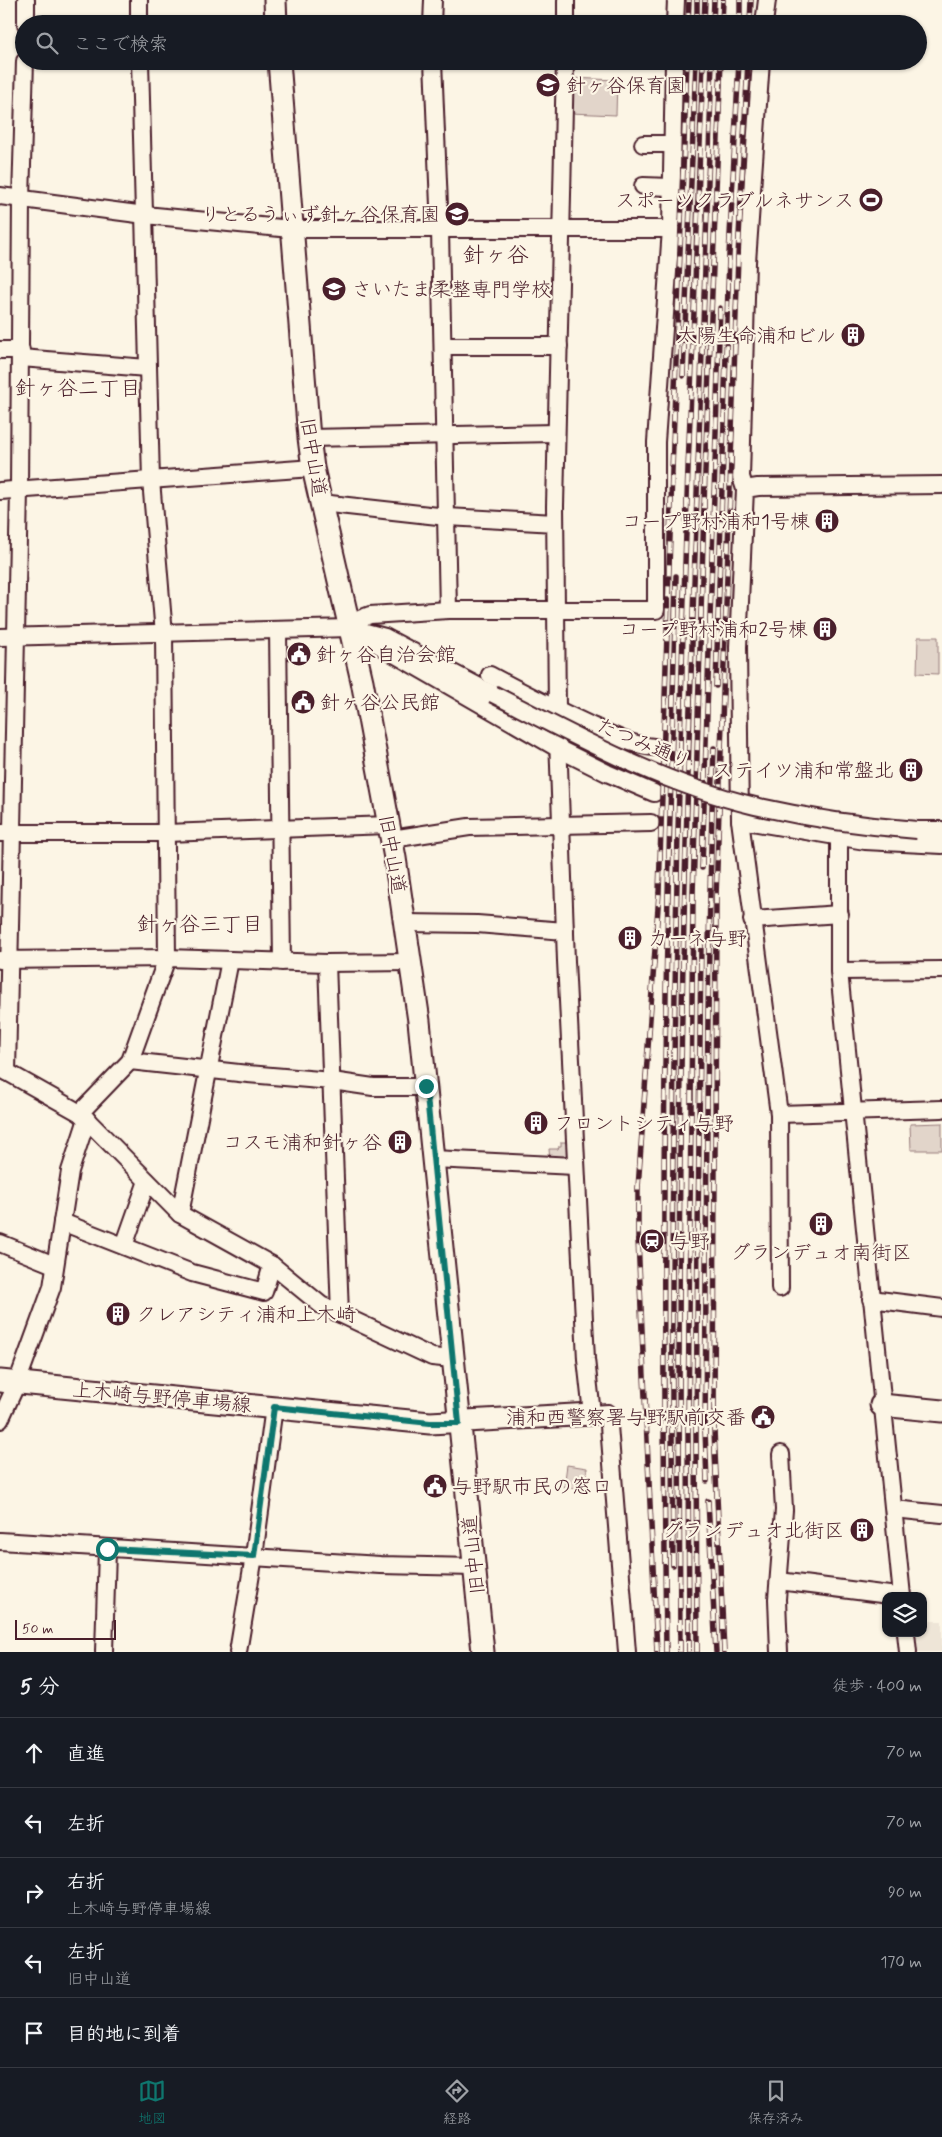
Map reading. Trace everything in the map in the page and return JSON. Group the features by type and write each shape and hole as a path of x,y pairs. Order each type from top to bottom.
{"main road":[{"path":"275,0 276,15"},
{"name":"旧中山道","path":"280,70 309,438 313,468 350,628 390,832 405,923 426,1086 483,1652"},
{"name":"上木崎与野停車場線","path":"8,1382 430,1423 459,1423 592,1414"},
{"path":"882,1405 942,1411"}],"street":[{"path":"26,0 26,15"},
{"path":"139,0 140,15"},
{"path":"432,15 433,0"},
{"path":"566,0 566,15"},
{"path":"676,0 676,15"},
{"path":"765,15 766,0"},
{"path":"25,70 21,198 19,490 8,637 3,1070 83,1116 180,1214 272,1266 321,1305 432,1357 453,1359"},
{"path":"0,1420 8,1382 52,1287 70,1171 83,1116 130,1061 167,958 164,634 151,480 140,70"},
{"path":"432,70 440,230 448,610"},
{"path":"565,70 555,523 560,824 575,1166 586,1359 592,1414 608,1413 627,1652"},
{"path":"654,793 607,773 559,749 409,664 350,628 370,614 448,610 656,610 656,442 671,229 674,70"},
{"path":"760,70 747,262 741,477 752,488 942,485"},
{"path":"643,144 671,144"},
{"path":"642,186 671,187"},
{"path":"0,196 144,215 291,229 671,229"},
{"path":"443,346 559,346"},
{"path":"0,350 147,368"},
{"path":"309,438 556,433"},
{"path":"0,491 313,468"},
{"path":"752,488 738,648 740,820 779,1114 780,1288"},
{"path":"321,504 447,517 555,523"},
{"name":"たつみ通り","path":"8,637 350,628 385,637 609,752 697,788 754,806 868,827 942,830"},
{"path":"278,631 282,829 282,962"},
{"path":"490,675 557,710 636,745 654,747"},
{"path":"740,820 865,841 942,845"},
{"path":"6,834 166,833 282,829 390,832 469,827 651,823"},
{"path":"839,837 839,971 902,1592"},
{"path":"752,920 840,914"},
{"path":"405,923 477,924 565,931"},
{"path":"5,960 167,958 327,963 410,962"},
{"path":"180,1214 230,960"},
{"path":"327,963 340,1314"},
{"path":"839,971 942,970"},
{"path":"130,1061 332,1081 373,1087 426,1086"},
{"path":"779,1114 942,1109"},
{"path":"433,1159 575,1166"},
{"path":"124,1246 147,1180"},
{"path":"62,1222 192,1273 264,1292 272,1266"},
{"path":"0,1243 54,1265"},
{"path":"871,1299 942,1308"},
{"path":"238,1652 254,1556 274,1407"},
{"path":"779,1652 777,1620 784,1510 781,1454"},
{"path":"894,1509 942,1514"},
{"path":"0,1541 380,1565 475,1567"},
{"path":"104,1652 107,1549"},
{"path":"779,1581 882,1594"},
{"path":"906,1637 908,1652"}],"shaded area":[{"path":"571,78 617,80 616,115 570,113"},
{"path":"918,637 938,637 938,674 917,673"},
{"path":"942,1123 942,1150 911,1150 910,1124"},
{"path":"561,1142 569,1142 570,1154 564,1162 550,1161 549,1149 558,1149 561,1146"},
{"path":"567,1465 587,1468 585,1490 564,1487"},
{"path":"927,1621 942,1621 942,1652 911,1652 910,1637 927,1637"}],"railway":[{"path":"688,15 689,0"},
{"path":"697,0 697,15"},
{"path":"704,15 705,0"},
{"path":"713,15 714,0"},
{"path":"722,15 723,0"},
{"path":"740,0 740,15"},
{"path":"750,15 751,0"},
{"path":"657,1652 638,1239 638,1188 659,893 687,70"},
{"path":"683,376 696,70"},
{"path":"673,1565 674,1017 688,469 703,70"},
{"path":"680,1652 679,1252 682,1012 691,655 712,70"},
{"path":"689,1652 688,1430 693,895 705,472 721,70"},
{"path":"716,686 729,255 739,70"},
{"path":"724,1652 714,1430 716,897 738,256 748,70"},
{"path":"702,868 720,308"},
{"path":"666,1652 664,1179 676,576"},
{"path":"707,1481 705,1430 707,1089 714,748"},
{"path":"697,1652 696,1430 701,941"},
{"path":"708,1501 716,1652"}],"place":[{"name":"針ヶ谷保育園","path":"548,85"},
{"name":"スポーツクラブルネサンス","path":"871,200"},
{"name":"りとるうぃず針ヶ谷保育園","path":"457,214"},
{"name":"さいたま柔整専門学校","path":"334,289"},
{"name":"太陽生命浦和ビル","path":"853,335"},
{"name":"コープ野村浦和1号棟","path":"827,521"},
{"name":"コープ野村浦和2号棟","path":"825,629"},
{"name":"針ヶ谷自治会館","path":"299,654"},
{"name":"針ヶ谷公民館","path":"303,702"},
{"name":"ステイツ浦和常盤北","path":"911,770"},
{"name":"カーネ与野","path":"630,938"},
{"name":"フロントシティ与野","path":"536,1123"},
{"name":"コスモ浦和針ヶ谷","path":"400,1142"},
{"name":"グランデュオ南街区","path":"821,1224"},
{"name":"与野","path":"652,1241"},
{"name":"クレアシティ浦和上木崎","path":"118,1314"},
{"name":"浦和西警察署与野駅前交番","path":"763,1417"},
{"name":"与野駅市民の窓口","path":"435,1486"},
{"name":"グランデュオ北街区","path":"862,1530"}],"district":[{"name":"針ヶ谷","path":"496,254"},
{"name":"針ヶ谷二丁目","path":"78,388"},
{"name":"針ヶ谷三丁目","path":"200,924"}],"route":[{"path":"107,1549 254,1556 274,1407 430,1423 459,1423 426,1086"}]}
